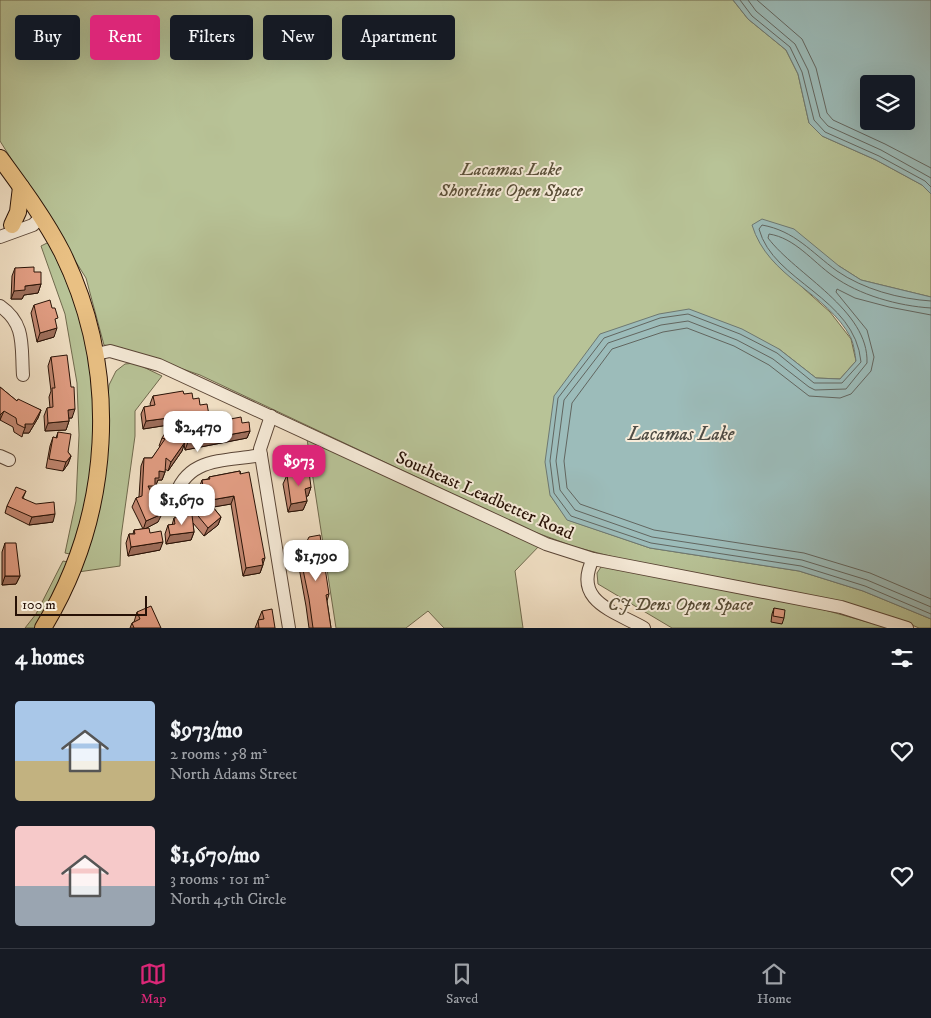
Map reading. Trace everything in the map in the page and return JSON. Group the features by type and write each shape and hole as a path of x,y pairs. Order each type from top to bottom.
{"main road":[{"path":"0,158 42,216 74,279 83,302 100,375 101,436 94,499 76,564 62,595 43,628"},
{"path":"6,227 18,212 21,186"}],"street":[{"path":"6,227 29,218 42,216"},
{"path":"0,237 33,225 42,216"},
{"path":"0,306 13,316 17,324 23,375"},
{"name":"Southeast Leadbetter Road","path":"96,354 110,351 149,361 540,541 592,559 841,607 907,628"},
{"path":"271,416 261,440 261,455 289,628"},
{"path":"174,500 181,481 198,467 261,455"},
{"path":"592,559 587,570 587,586 592,599 644,628"}],"green space":[{"name":"Lacamas Lake Shoreline Open Space","path":"0,0 733,0 748,19 786,50 798,74 809,123 822,136 876,160 922,185 931,194 931,297 861,280 839,266 802,287 830,312 851,339 856,361 840,379 816,378 779,349 550,495 568,520 650,548 799,571 863,591 931,619 931,628 919,628 893,617 641,564 575,547 481,512 461,498 200,375 122,348 104,345 86,278 0,141"},
{"path":"49,242 83,320 90,360 96,459 75,555 65,553 76,501 79,435 77,383 65,314 41,246"},
{"path":"135,363 162,376 135,411 135,436 121,537 120,566 78,572 103,463 109,385 116,371 125,364"},
{"path":"307,439 542,543 515,571 523,628 444,628 428,611 406,628 336,628"},
{"path":"63,561 72,563 39,628 25,628 36,614"},
{"name":"CJ Dens Open Space","path":"603,564 789,600 889,628 672,628 598,584 597,573"}],"water":[{"path":"733,0 931,0 931,194 922,185 876,160 822,136 809,123 798,74 786,50 748,19"},
{"name":"Lacamas Lake","path":"762,219 794,229 839,266 861,280 931,297 931,619 863,591 799,571 650,548 567,520 550,495 545,462 554,396 600,334 659,314 689,309 742,329 779,349 816,378 840,379 856,361 851,338 841,322 828,308 784,272 771,259 760,243 752,225"}],"building":[{"path":"34,267 34,272 41,272 41,284 25,286 25,290 14,291 15,268"},
{"path":"50,300 58,318 55,319 57,328 40,333 34,305"},
{"path":"67,355 71,387 74,387 75,409 68,410 69,421 48,423 47,408 53,407 52,388 55,388 51,357"},
{"path":"0,387 17,401 18,399 41,410 33,424 25,424 25,428 17,424 16,418 4,411 0,415"},
{"path":"183,391 184,394 192,393 193,399 199,398 200,405 207,404 209,415 224,413 225,420 241,417 242,423 249,422 250,431 188,442 183,416 146,421 144,407 155,405 153,396"},
{"path":"167,430 185,442 171,462 166,458 165,472 159,471 159,478 155,478 155,486 148,486 162,514 146,521 136,498 142,496 144,458 152,458 165,439 162,438"},
{"path":"58,432 71,434 68,452 71,456 66,462 49,459 53,437 57,438"},
{"path":"240,471 240,474 249,472 265,558 262,559 263,565 246,568 234,496 205,501 202,480"},
{"path":"309,472 311,487 305,489 307,501 291,504 287,475"},
{"path":"16,487 26,491 22,498 36,504 54,502 55,514 32,517 7,506"},
{"path":"207,500 221,517 208,528 194,511"},
{"path":"192,515 194,532 170,535 168,525 175,524 174,518"},
{"path":"149,528 150,533 161,531 163,542 131,547 129,534 135,534 134,530"},
{"path":"320,535 329,594 326,595 331,628 313,628 300,555 309,537"},
{"path":"5,543 16,543 20,576 5,576"},
{"path":"151,606 161,628 134,628 132,623 140,619 137,612"},
{"path":"774,608 785,610 784,618 773,616"},
{"path":"272,609 275,628 259,628 258,620 264,619 262,611"}]}
